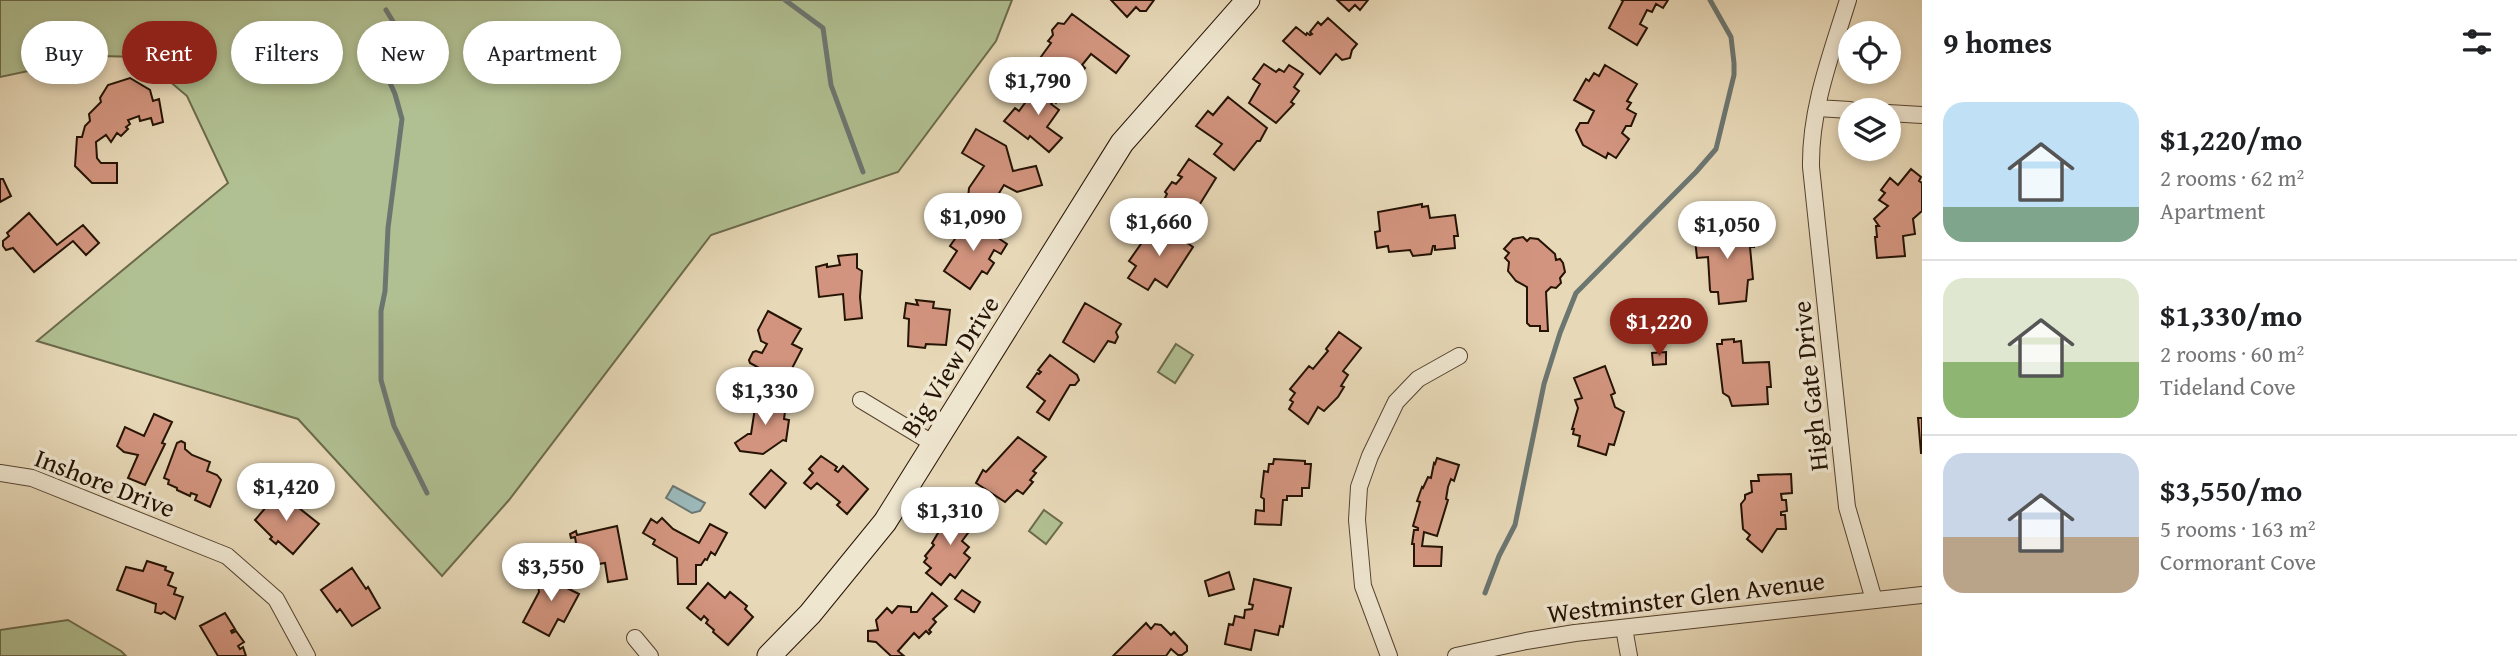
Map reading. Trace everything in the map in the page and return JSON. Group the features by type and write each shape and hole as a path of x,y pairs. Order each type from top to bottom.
{"street":[{"name":"Big View Drive","path":"769,656 810,614 885,522 1122,143 1248,0"},
{"name":"High Gate Drive","path":"1848,0 1823,78 1811,148 1811,167 1847,507 1874,600"},
{"path":"1817,108 1838,109"},
{"path":"1901,114 1922,115"},
{"path":"1389,656 1363,586 1357,520 1360,486 1370,456 1396,402 1418,379 1459,356"},
{"path":"861,400 934,444"},
{"name":"Inshore Drive","path":"0,473 32,478 226,556 276,599 307,656"},
{"name":"Westminster Glen Avenue","path":"1456,656 1526,641 1624,628 1922,595"},
{"path":"1624,628 1629,656"},
{"path":"635,638 650,656"}],"green space":[{"path":"0,0 1012,0 996,41 898,172 711,235 509,500 442,576 298,419 37,341 228,183 187,96 173,84 217,84 217,21 122,21 122,57 108,56 108,21 21,21 21,73 0,77"},
{"path":"1176,344 1193,355 1175,383 1158,372"},
{"path":"1044,510 1062,523 1046,544 1029,531"},
{"path":"68,620 126,656 0,656 0,630"}],"water":[{"path":"673,486 705,503 700,511 692,513 666,498"}],"building":[{"path":"1111,0 1154,0 1146,11 1140,11 1136,7 1127,17"},
{"path":"1337,0 1368,0 1360,10 1355,5 1349,11"},
{"path":"1621,0 1668,0 1663,8 1656,4 1652,12 1647,10 1640,24 1647,28 1637,45 1609,28 1623,1"},
{"path":"1072,14 1129,56 1116,73 1091,54 1082,65 1085,68 1066,90 1035,65 1051,43 1048,41 1053,35 1052,30 1058,23 1064,24"},
{"path":"1328,18 1357,44 1350,58 1342,60 1336,54 1320,74 1283,41 1296,27 1306,35 1312,34 1310,32 1318,22 1321,25"},
{"path":"1264,64 1276,72 1279,69 1284,72 1289,65 1303,74 1294,87 1299,91 1291,102 1294,104 1276,123 1249,103 1260,84 1253,79"},
{"path":"1605,65 1637,84 1627,101 1631,103 1627,109 1636,114 1631,126 1626,126 1622,133 1629,139 1616,158 1608,153 1606,158 1583,145 1576,130 1580,123 1588,123 1594,111 1574,100 1586,79 1589,81 1594,73 1599,76"},
{"path":"122,81 122,84 140,84 150,90 153,101 159,99 163,122 153,125 151,118 140,121 139,116 128,120 128,129 121,136 117,133 111,142 106,135 96,142 97,158 101,163 117,163 117,183 92,183 75,166 77,137 82,137 85,126 90,121 89,114 101,102 100,98 108,85"},
{"path":"1045,82 1062,95 1056,103 1054,101 1051,104 1059,110 1047,127 1062,138 1049,152 1030,136 1028,139 1004,121 1015,108 1019,111 1036,88 1039,90"},
{"path":"1228,97 1267,128 1260,141 1257,141 1234,170 1214,154 1222,144 1196,126 1208,111 1213,115"},
{"path":"976,129 1006,146 1013,171 1036,166 1042,185 1017,192 1004,185 993,203 996,205 990,215 974,206 968,198 969,188 984,166 962,153"},
{"path":"1189,159 1216,178 1195,212 1195,222 1186,232 1181,229 1179,231 1153,213 1164,200 1167,194 1165,192 1172,182 1176,184 1182,177 1178,175"},
{"path":"1911,169 1921,177 1919,181 1922,183 1922,211 1913,219 1915,234 1903,236 1905,256 1877,258 1875,237 1876,226 1879,226 1874,219 1888,206 1879,200 1885,193 1881,190 1890,178 1898,185"},
{"path":"0,179 3,179 11,196 0,202"},
{"path":"1422,204 1422,207 1428,206 1430,218 1455,215 1458,236 1454,236 1455,248 1435,250 1433,246 1431,254 1413,256 1410,250 1389,252 1388,246 1377,248 1375,232 1380,231 1378,212"},
{"path":"29,213 57,245 83,225 99,243 86,255 73,241 34,272 13,248 6,250 3,246 3,241 9,236 7,233"},
{"path":"969,218 1007,244 1001,254 994,250 989,259 994,263 987,274 982,271 970,289 944,271 957,251 950,246 957,236 960,238 964,232 961,230"},
{"path":"1161,225 1193,247 1167,287 1155,279 1148,290 1128,278 1136,266 1129,261 1150,231 1155,235"},
{"path":"1723,226 1723,230 1752,227 1754,247 1750,247 1753,279 1748,280 1746,301 1719,304 1718,292 1710,290 1708,257 1697,258 1694,229"},
{"path":"1523,237 1527,241 1530,238 1538,239 1555,254 1556,260 1560,259 1563,263 1565,272 1560,278 1561,283 1546,292 1548,331 1540,331 1540,326 1530,326 1527,323 1527,287 1516,281 1508,271 1509,262 1505,258 1509,253 1504,249 1513,239"},
{"path":"857,254 857,268 862,271 862,318 845,320 843,294 819,297 816,267 840,265 838,256"},
{"path":"916,300 934,302 933,308 950,310 946,345 926,344 925,348 908,346 909,319 904,318 906,303 918,305"},
{"path":"1085,303 1121,324 1116,332 1118,337 1115,343 1108,341 1094,362 1063,342"},
{"path":"768,311 801,329 792,344 802,349 785,382 749,360 753,352 762,353 767,344 761,341 758,330"},
{"path":"1339,332 1361,348 1343,371 1348,375 1338,397 1324,411 1318,407 1308,424 1289,409 1293,402 1290,400 1295,393 1290,389 1309,366 1313,369"},
{"path":"1734,339 1734,342 1741,341 1743,363 1769,362 1771,387 1767,387 1768,404 1732,406 1729,397 1723,393 1717,344 1722,344 1722,340"},
{"path":"1666,352 1666,364 1653,365 1652,353"},
{"path":"1050,355 1077,375 1079,380 1075,385 1070,385 1049,420 1037,412 1045,401 1027,387 1037,373 1041,372 1038,370"},
{"path":"1605,366 1615,393 1611,395 1615,407 1624,412 1614,445 1609,444 1606,455 1578,446 1580,436 1573,434 1572,429 1578,408 1575,400 1582,398 1574,378"},
{"path":"757,395 778,398 776,411 785,412 784,419 789,420 786,441 783,440 763,454 740,451 735,443 751,434"},
{"path":"726,396 743,398 742,406 726,407"},
{"path":"154,414 172,422 162,443 165,444 145,485 128,478 138,455 124,452 117,446 125,427 144,436"},
{"path":"1918,418 1922,418 1922,453 1921,453"},
{"path":"1018,437 1046,457 1033,471 1036,473 1030,480 1033,482 1023,494 1017,490 1005,502 976,483 983,470 986,472"},
{"path":"181,441 192,455 210,462 207,471 221,480 210,507 195,500 197,495 191,493 190,496 177,490 164,478 177,443"},
{"path":"821,456 837,467 835,470 838,472 843,466 868,489 847,514 837,505 840,502 817,483 811,489 804,483 813,473 809,469"},
{"path":"1437,458 1459,465 1454,481 1451,479 1448,487 1448,500 1437,536 1424,532 1422,546 1442,547 1441,566 1414,566 1412,544 1414,530 1418,528 1413,526 1420,502 1417,501 1428,477 1431,478"},
{"path":"1274,459 1305,461 1305,464 1311,464 1309,488 1302,488 1302,496 1287,496 1287,500 1283,500 1281,525 1255,524 1256,510 1264,511 1264,499 1261,497 1264,471 1268,472 1269,464 1273,464"},
{"path":"771,470 786,483 765,508 750,494"},
{"path":"1791,474 1792,493 1781,494 1782,500 1786,500 1787,511 1781,512 1781,515 1785,515 1786,529 1777,529 1762,552 1747,539 1750,535 1743,529 1741,504 1745,495 1752,492 1751,481 1759,481 1758,475"},
{"path":"279,492 319,524 293,554 278,541 276,544 270,539 272,537 255,520"},
{"path":"959,506 975,518 965,531 968,533 962,541 969,547 964,553 970,558 955,578 950,574 941,585 926,573 931,568 924,562 927,558 925,556 934,545 932,543 941,528"},
{"path":"662,518 673,529 699,543 710,524 727,533 715,555 711,552 707,560 696,565 696,584 678,584 677,558 653,544 655,540 643,533 651,519 657,523"},
{"path":"617,526 627,579 608,582 605,563 580,567 575,537 571,538 570,534 576,531 577,535"},
{"path":"147,561 166,567 165,570 173,573 168,585 176,588 174,594 183,597 175,619 164,612 155,612 156,604 117,590 126,567 143,571"},
{"path":"352,568 366,589 368,587 380,608 352,626 340,609 337,612 321,590"},
{"path":"546,568 569,581 565,587 579,594 564,622 558,619 549,636 523,622 539,592 538,584"},
{"path":"1229,572 1234,589 1209,596 1205,581"},
{"path":"1254,579 1291,588 1283,627 1280,626 1278,635 1255,630 1251,650 1225,644 1229,624 1233,625 1235,616 1244,618 1245,610 1252,609 1253,605 1249,604"},
{"path":"708,583 725,598 730,592 747,606 745,609 753,617 728,645 713,632 704,616 701,620 687,608"},
{"path":"962,590 980,602 974,612 955,599"},
{"path":"932,593 947,606 933,619 936,622 929,634 926,631 919,638 914,633 898,651 904,656 891,656 876,642 868,641 868,631 878,630 876,620 887,608 892,613 898,606 911,607 911,612 917,612"},
{"path":"225,613 235,629 232,633 236,631 244,642 238,646 240,649 243,647 246,656 218,656 200,626"},
{"path":"1146,623 1151,629 1155,624 1161,625 1171,635 1174,632 1187,646 1187,651 1182,655 1171,649 1166,656 1113,656"}],"waterway":[{"path":"785,0 823,28 831,85 863,172"},
{"path":"1485,593 1499,556 1515,525 1544,384 1576,293 1716,149 1734,75 1734,63 1731,37 1710,0"},
{"path":"386,10 394,23 381,63 395,94 402,119 381,311 381,380 394,426 427,493"}]}
